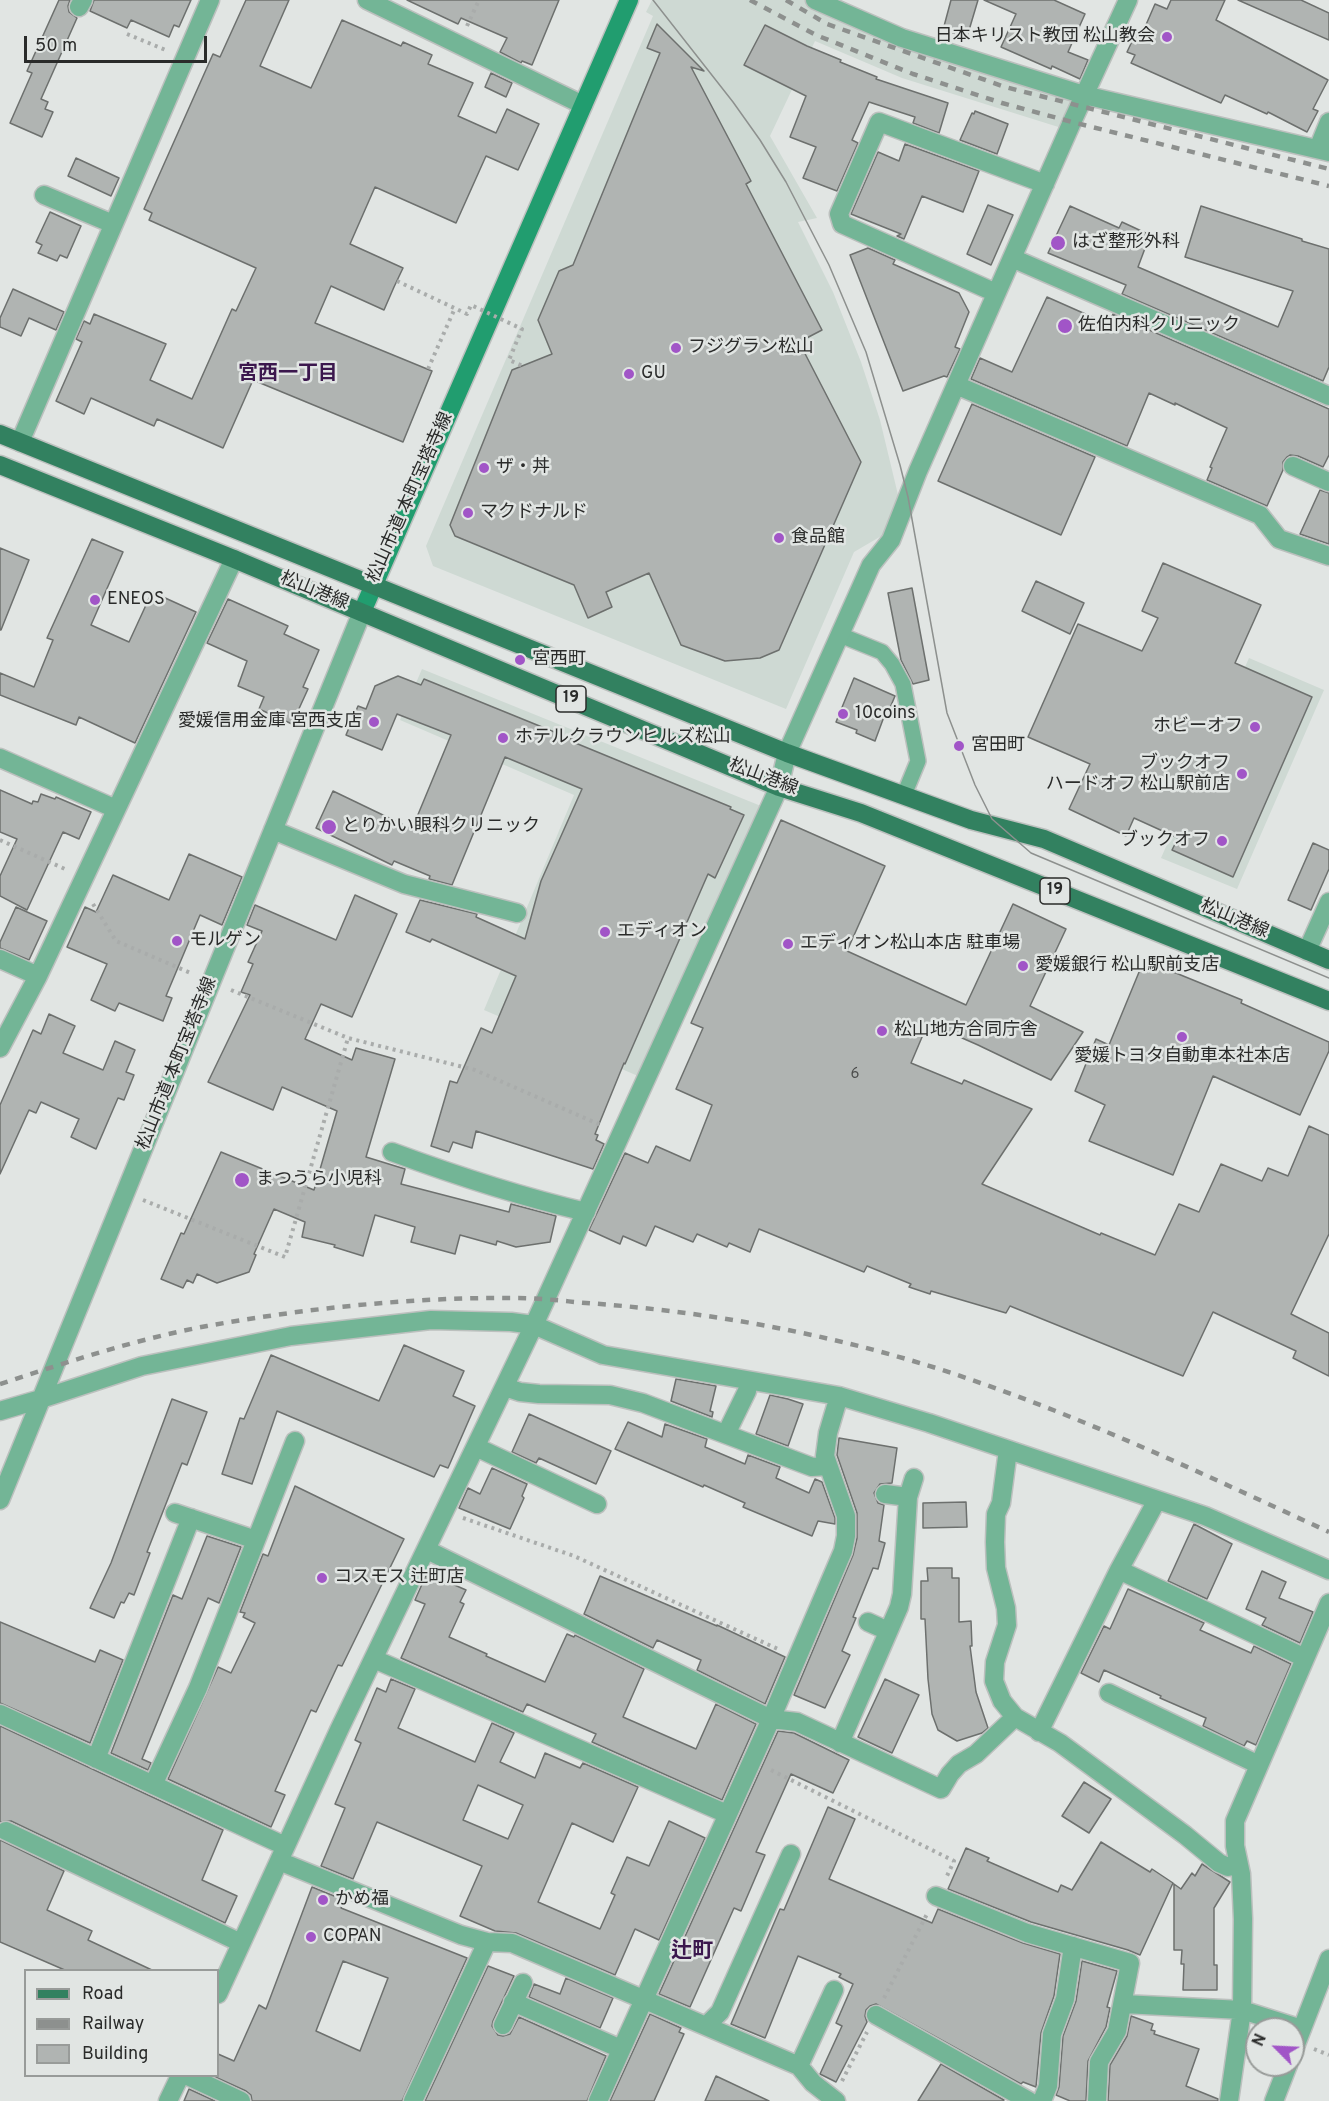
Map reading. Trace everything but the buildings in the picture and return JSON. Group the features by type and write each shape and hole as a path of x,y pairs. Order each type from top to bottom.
{"main road":[{"name":"松山港線","path":"0,434 787,753 971,820 1044,839 1329,960"},
{"name":"松山港線","path":"0,465 362,612 779,787 861,813 1329,1000"}],"street":[{"path":"20,442 210,0"},
{"path":"367,0 583,105"},
{"name":"松山市道 本町宝塔寺線","path":"0,1500 373,585 629,0"},
{"path":"815,0 902,38 1084,95 1323,150 1329,122"},
{"path":"219,1992 586,1212 779,787 787,753 871,565 891,540 918,471 996,293 1128,0"},
{"path":"996,293 842,224 839,214 879,122 1045,184"},
{"path":"44,195 113,224"},
{"path":"1012,258 1329,396"},
{"path":"956,385 1260,515 1279,539 1329,556"},
{"path":"1293,466 1329,482"},
{"path":"0,1048 38,976 234,560"},
{"path":"0,758 116,809"},
{"path":"273,830 404,884 517,913"},
{"path":"1307,951 1329,902"},
{"path":"0,959 38,976"},
{"path":"392,1152 529,1199 586,1212"},
{"path":"0,1411 142,1365 291,1336 431,1320 511,1322 534,1325 603,1355 839,1396 1205,1516 1329,1570"},
{"path":"505,1387 520,1392 539,1394 610,1395 643,1403 812,1467 828,1466"},
{"path":"726,1434 747,1391"},
{"path":"598,2101 771,1719 843,1551 846,1516 825,1456 828,1433 839,1396"},
{"path":"153,1785 198,1688 295,1441"},
{"path":"476,1447 597,1504"},
{"path":"1008,1450 1001,1503 996,1514 994,1542 996,1568 1006,1608 1007,1625 995,1662 994,1681 1002,1701 1015,1717 1060,1743 1219,1863 1228,1868 1239,1865"},
{"path":"840,1743 902,1594 908,1497 914,1478"},
{"path":"885,1494 908,1497"},
{"path":"1039,1732 1156,1500"},
{"path":"96,1759 183,1515 256,1540"},
{"path":"427,1550 771,1719 797,1722 941,1789 959,1764 976,1754 1015,1717"},
{"path":"1119,1570 1305,1658"},
{"path":"1229,2101 1242,2010 1243,1919 1239,1865 1235,1846 1235,1821 1329,1603"},
{"path":"868,1622 888,1631"},
{"path":"374,1659 727,1814"},
{"path":"1109,1693 1259,1765"},
{"path":"0,1714 153,1785 282,1854 461,1935 487,1942 512,1943 799,2066 813,2083 835,2100"},
{"path":"6,1831 241,1943"},
{"path":"706,2026 720,2012 791,1854"},
{"path":"936,1896 1027,1933 1130,1963 1118,2031 1099,2062 1097,2101"},
{"path":"413,2101 487,1942"},
{"path":"1042,2101 1048,2086 1052,2034 1065,1999 1073,1946"},
{"path":"1305,2021 1329,1959"},
{"path":"503,2025 523,1983"},
{"path":"799,2066 834,1990"},
{"path":"513,2002 621,2049"},
{"path":"1123,2004 1242,2010 1264,2017"},
{"path":"876,2015 1029,2101"},
{"path":"168,2101 180,2077"},
{"path":"190,2077 241,2101"},
{"path":"1274,2101 1283,2077"}],"lane":[{"path":"840,635 882,652 903,684 918,761 904,795"}],"path":[{"path":"458,45 479,0"},
{"path":"127,34 185,58"},
{"path":"397,281 467,314 471,305 522,329 509,360 523,366"},
{"path":"428,369 455,308"},
{"path":"0,840 72,872 116,941 348,1038 475,1070 621,1133"},
{"path":"125,1193 285,1257 348,1038"},
{"path":"446,1512 574,1556 797,1657"},
{"path":"752,1760 954,1861 835,2100"}],"shaded area":[{"name":"フジグラン松山","path":"652,0 820,0 1083,97 1068,130 902,78 815,41 770,136 817,218 798,222 833,292 861,362 880,420 899,499 883,535 854,552 786,709 433,566 426,546 653,16 646,12"},
{"name":"ブックオフ ハードオフ 松山駅前店","path":"1249,658 1324,690 1237,889 1161,858"},
{"name":"エディオン","path":"422,669 761,806 638,1076 484,1010 574,795 400,720"}],"tram line":[{"path":"653,0 733,102 786,182 829,265 866,352 908,497 947,713 975,785 992,819 1031,853 1329,978"}],"railway":[{"path":"750,0 816,35 913,74 1002,103 1329,186"},
{"path":"786,0 827,24 1005,87 1329,169"},
{"path":"0,1384 154,1337 207,1326 322,1309 478,1298 534,1298 635,1307 733,1320 830,1339 972,1380 1108,1432 1329,1532"}],"place":[{"name":"日本キリスト教団 松山教会","path":"1167,37"},
{"name":"はざ整形外科","path":"1058,243"},
{"name":"佐伯内科クリニック","path":"1065,326"},
{"name":"フジグラン松山","path":"676,348"},
{"name":"GU","path":"629,374"},
{"name":"ザ・丼","path":"484,468"},
{"name":"マクドナルド","path":"468,513"},
{"name":"食品館","path":"779,538"},
{"name":"ENEOS","path":"95,600"},
{"name":"宮西町","path":"520,660"},
{"name":"10coins","path":"843,714"},
{"name":"愛媛信用金庫 宮西支店","path":"374,722"},
{"name":"ホビーオフ","path":"1255,727"},
{"name":"ホテルクラウンヒルズ松山","path":"503,738"},
{"name":"宮田町","path":"959,746"},
{"name":"ブックオフ ハードオフ 松山駅前店","path":"1242,774"},
{"name":"とりかい眼科クリニック","path":"329,827"},
{"name":"ブックオフ","path":"1222,841"},
{"name":"エディオン","path":"605,932"},
{"name":"モルゲン","path":"177,941"},
{"name":"エディオン松山本店 駐車場","path":"788,944"},
{"name":"愛媛銀行 松山駅前支店","path":"1023,966"},
{"name":"松山地方合同庁舎","path":"882,1031"},
{"name":"愛媛トヨタ自動車本社本店","path":"1182,1037"},
{"name":"まつうら小児科","path":"242,1180"},
{"name":"コスモス 辻町店","path":"322,1578"},
{"name":"かめ福","path":"323,1900"},
{"name":"COPAN","path":"311,1937"}],"district":[{"name":"宮西一丁目","path":"288,375"},
{"name":"辻町","path":"692,1953"}]}
